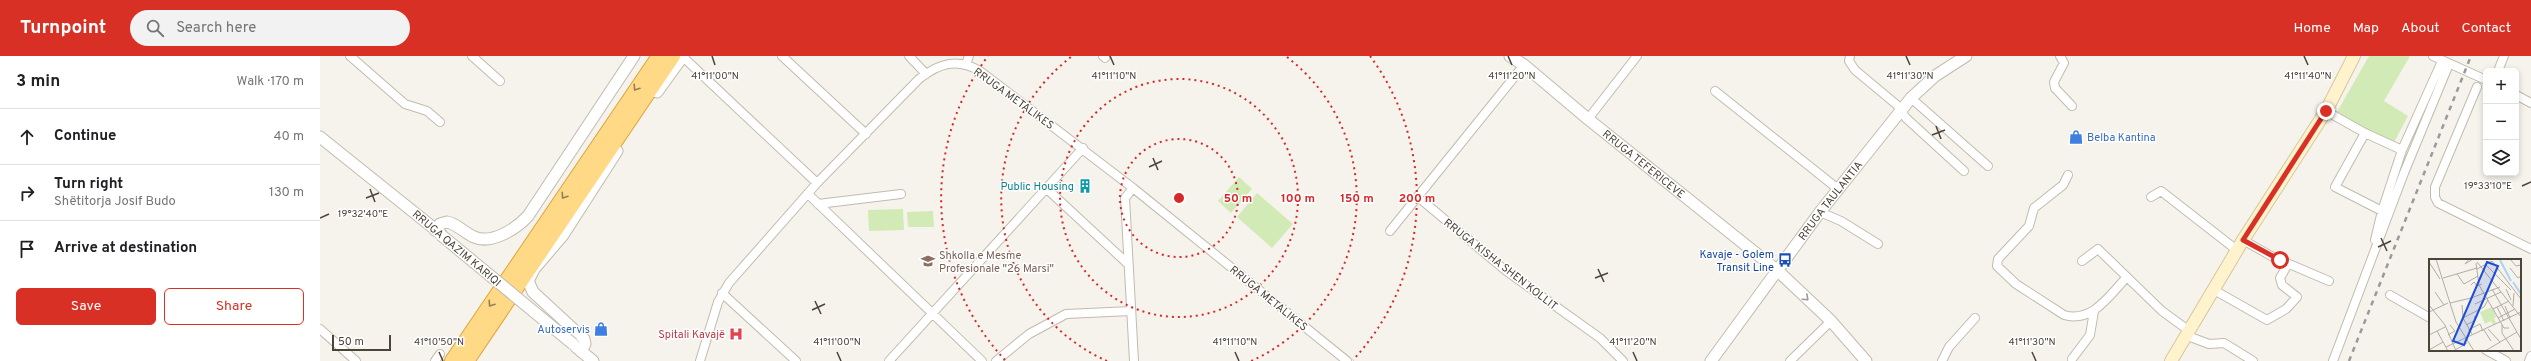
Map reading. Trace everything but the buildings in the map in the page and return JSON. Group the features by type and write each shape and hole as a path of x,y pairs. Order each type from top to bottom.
{"highway":[{"path":"452,361 659,56"},
{"path":"467,361 673,56"}],"main road":[{"path":"2171,361 2240,246 2326,111 2354,56"}],"street":[{"path":"350,56 405,104 427,111 440,122"},
{"path":"472,56 500,81"},
{"path":"438,232 440,224 446,222 474,237 483,239 509,231 520,224 528,216 568,152 634,56"},
{"path":"577,347 585,344 584,339 533,292 528,281 529,276 563,235 630,129 682,56 817,183"},
{"path":"782,56 866,134"},
{"path":"909,56 926,74"},
{"path":"966,64 969,56"},
{"name":"RRUGA TEFERICEVE","path":"1510,56 1524,65 1588,119 1778,271 1831,321 1866,361"},
{"path":"1588,119 1637,56"},
{"path":"1850,56 1851,66 1901,110 1906,118 1964,171"},
{"name":"RRUGA TAULANTIA","path":"1711,361 1820,212 1911,98 1935,76 1966,56"},
{"path":"2060,56 2064,63 2054,82 2055,88 2072,106"},
{"path":"2433,56 2483,79"},
{"path":"2499,68 2504,56"},
{"name":"RRUGA METALIKES","path":"700,361 722,293 817,183 926,74 948,59 966,64 980,71 1083,148 1347,361"},
{"path":"2375,240 2382,211 2402,150 2446,63"},
{"path":"2333,361 2446,63"},
{"path":"1390,231 1524,65"},
{"path":"2477,88 2435,187 2435,197 2438,203 2531,249"},
{"path":"1715,91 1838,189"},
{"path":"2519,97 2531,103"},
{"path":"1911,98 1988,166"},
{"path":"2326,111 2365,133 2402,150"},
{"path":"2365,133 2336,187 2382,211"},
{"name":"RRUGA QAZIM KARIQI","path":"320,136 593,361"},
{"path":"889,361 1083,148"},
{"path":"2068,175 2064,185 2034,208 2029,226 1998,259 1996,263 2000,271 2016,284 2064,315 2072,318 2094,311 2126,278"},
{"path":"1133,188 1125,198 1134,361"},
{"path":"1047,189 1128,264"},
{"path":"2151,197 2161,191 2240,246 2329,281"},
{"path":"808,194 982,361"},
{"path":"818,204 901,194"},
{"name":"RRUGA KISHA SHEN KOLLIT","path":"1418,197 1505,270 1600,338 1623,361"},
{"path":"1820,212 1841,221 1878,244"},
{"path":"2082,261 2098,249 2162,312 2187,333 2209,344 2224,343 2253,361"},
{"path":"2214,290 2267,320 2286,309 2297,297 2282,286 2280,278 2288,264"},
{"path":"722,293 796,361"},
{"path":"2390,295 2429,317"},
{"path":"996,361 1029,334 1066,314 1131,311"},
{"path":"2072,359 2090,335 2094,311"},
{"path":"1942,361 1950,347 1975,318"},
{"path":"1790,361 1831,321"},
{"path":"320,329 356,361"},
{"path":"2488,351 2506,361"},
{"path":"2529,361 2531,356"}],"green space":[{"path":"2369,56 2410,56 2384,101 2408,116 2393,144 2337,112"},
{"path":"1239,177 1252,189 1231,213 1218,201"},
{"path":"1257,193 1293,224 1272,248 1237,217"},
{"path":"903,209 904,230 869,231 868,210"},
{"path":"933,211 934,227 908,227 907,212"}],"railway":[{"path":"2349,361 2471,56"}],"place":[{"name":"Belba Kantina","path":"2076,137"},
{"name":"Public Housing","path":"1085,186"},
{"name":"Kavaje - Golem Transit Line","path":"1785,260"},
{"name":"Shkolla e Mesme Profesionale \"26 Marsi\"","path":"928,261"},
{"name":"Autoservis","path":"601,329"},
{"name":"Spitali Kavajë","path":"736,334"}],"route":[{"path":"2280,260 2243,240 2326,111"}]}
